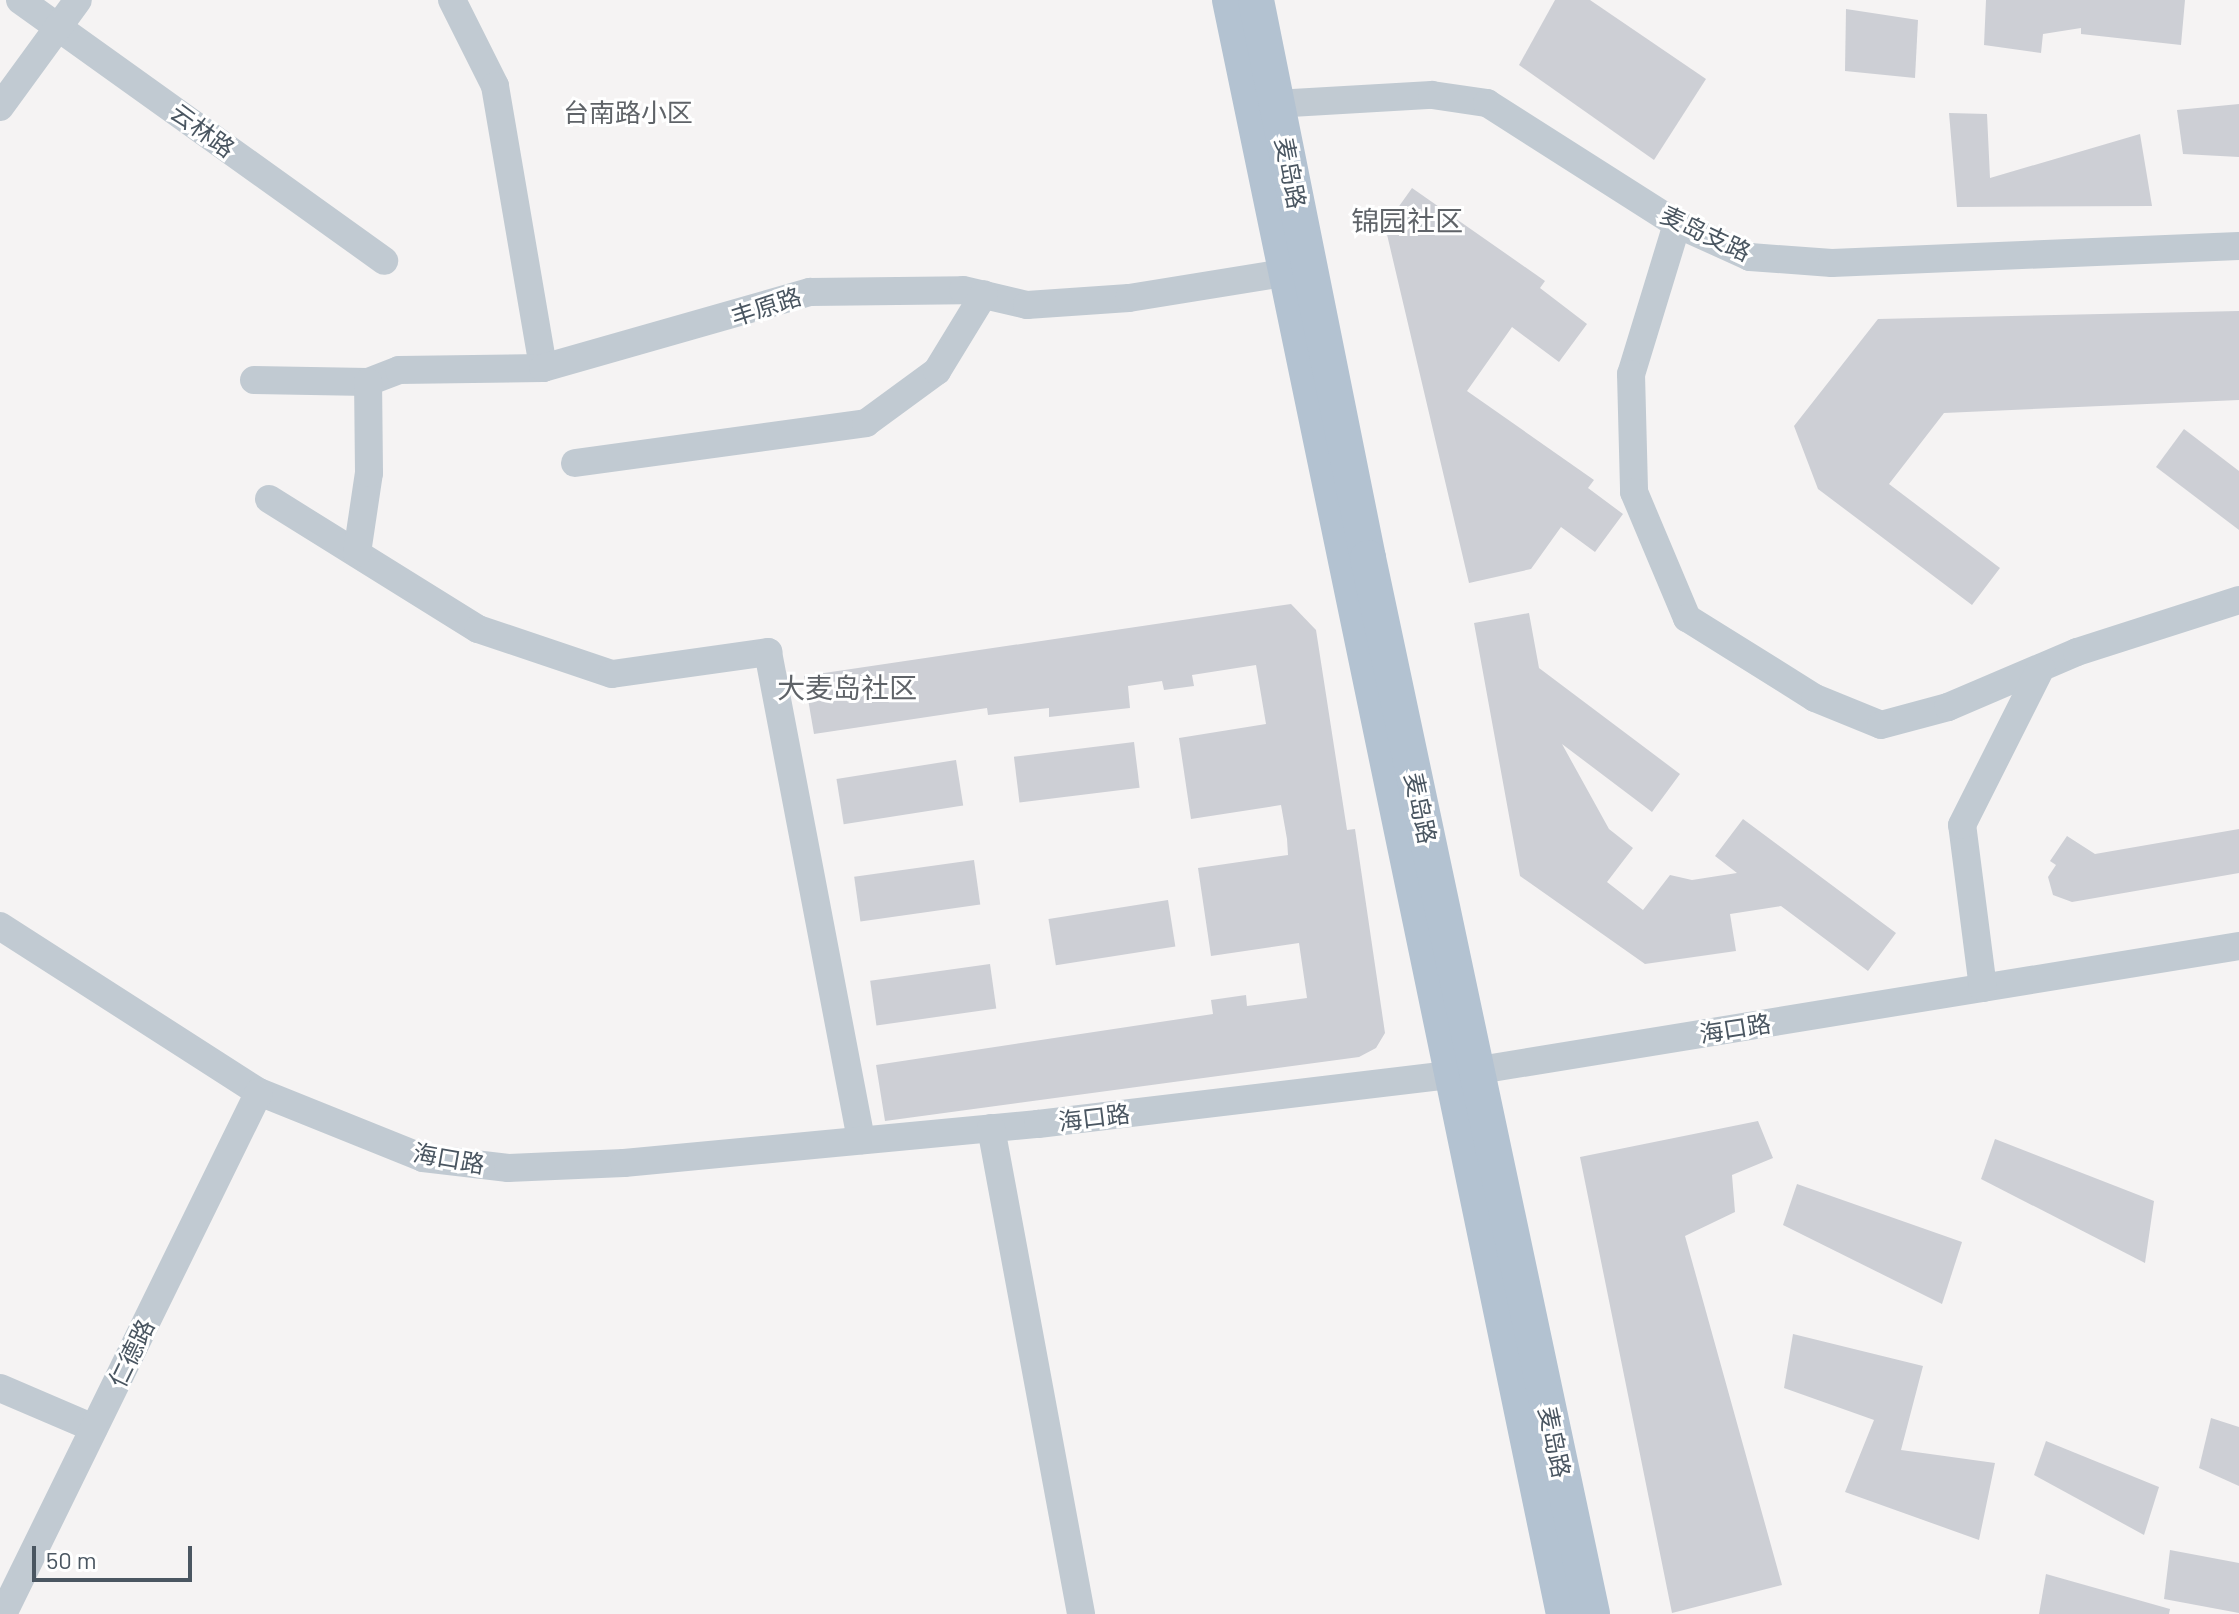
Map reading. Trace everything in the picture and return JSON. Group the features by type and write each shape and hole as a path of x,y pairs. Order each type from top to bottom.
{"main road":[{"name":"麦岛路","path":"1230,0 1264,104 1462,1072 1564,1614"},
{"name":"麦岛路","path":"1256,0 1264,104 1284,273 1462,1072 1592,1614"}],"street":[{"name":"云林路","path":"20,0 384,261"},
{"path":"0,107 78,0"},
{"path":"452,0 495,86 543,368"},
{"name":"麦岛支路","path":"1264,104 1432,95 1487,103 1677,224 1750,257 1832,263 2239,246"},
{"path":"1677,224 1631,374 1634,492 1687,618 1815,698 1881,725 1948,707 2041,668 2239,600"},
{"name":"丰原路","path":"254,380 368,382 399,370 543,368 810,292 963,290 1027,305 1129,298 1284,273"},
{"path":"575,463 866,423 937,371 984,294"},
{"path":"357,553 369,473 368,382"},
{"path":"269,499 478,629 612,674 768,652 861,1140"},
{"path":"1983,988 1962,825 2041,668"},
{"name":"海口路","path":"0,926 259,1092 423,1158 508,1168 991,1128 1462,1072 2239,946"},
{"name":"仁德路","path":"3,1614 259,1092"},
{"path":"991,1128 1081,1614"},
{"path":"0,1388 94,1428"}],"building":[{"path":"1555,0 1590,0 1706,79 1654,160 1519,65"},
{"path":"1986,0 2185,0 2181,45 2081,34 2081,28 2043,34 2041,53 1984,45"},
{"path":"1846,9 1918,20 1915,78 1845,71"},
{"path":"2239,104 2239,157 2183,154 2177,110"},
{"path":"1949,113 1987,114 1990,178 2140,134 2152,206 1957,207"},
{"path":"1412,188 1545,281 1540,288 1587,324 1559,362 1512,327 1467,391 1594,480 1588,488 1623,514 1595,552 1561,527 1531,569 1469,583 1385,226"},
{"path":"2239,311 2239,400 1944,413 1889,484 2000,568 1972,605 1818,489 1794,426 1878,319"},
{"path":"2184,429 2239,471 2239,530 2156,467"},
{"path":"1291,604 1316,630 1347,830 1355,829 1385,1033 1376,1048 1359,1057 885,1121 876,1065 1213,1014 1211,1000 1246,995 1247,1006 1307,998 1299,943 1211,956 1198,868 1288,855 1287,839 1281,805 1191,819 1179,738 1266,724 1256,665 1192,675 1194,686 1164,690 1162,681 1128,686 1130,708 1049,717 1049,708 988,715 987,708 814,734 804,676"},
{"path":"1529,613 1539,668 1680,774 1652,812 1562,744 1609,829 1633,848 1607,882 1643,910 1670,875 1692,880 1737,873 1715,856 1743,819 1896,933 1868,971 1781,906 1730,914 1736,951 1645,964 1520,876 1474,623"},
{"path":"1134,742 1140,788 1020,802 1014,757"},
{"path":"956,760 963,805 844,824 836,779"},
{"path":"2239,829 2239,873 2072,902 2053,895 2048,877 2056,865 2050,861 2067,836 2095,854"},
{"path":"974,860 980,905 860,921 854,877"},
{"path":"1168,900 1175,946 1056,965 1048,919"},
{"path":"990,964 996,1009 876,1025 870,981"},
{"path":"1758,1121 1773,1158 1732,1175 1735,1212 1685,1236 1782,1585 1672,1613 1580,1157"},
{"path":"1995,1139 2154,1201 2145,1263 1981,1179"},
{"path":"1797,1184 1962,1242 1942,1304 1783,1225"},
{"path":"1793,1334 1923,1366 1901,1450 1995,1463 1979,1540 1845,1492 1874,1420 1784,1388"},
{"path":"2211,1418 2239,1427 2239,1486 2199,1468"},
{"path":"2046,1441 2159,1487 2144,1535 2034,1475"},
{"path":"2170,1550 2239,1563 2239,1613 2164,1599"},
{"path":"2046,1574 2170,1609 2169,1614 2039,1614"}],"district":[{"name":"台南路小区","path":"628,112"},
{"name":"锦园社区","path":"1407,220"},
{"name":"大麦岛社区","path":"847,687"}]}
